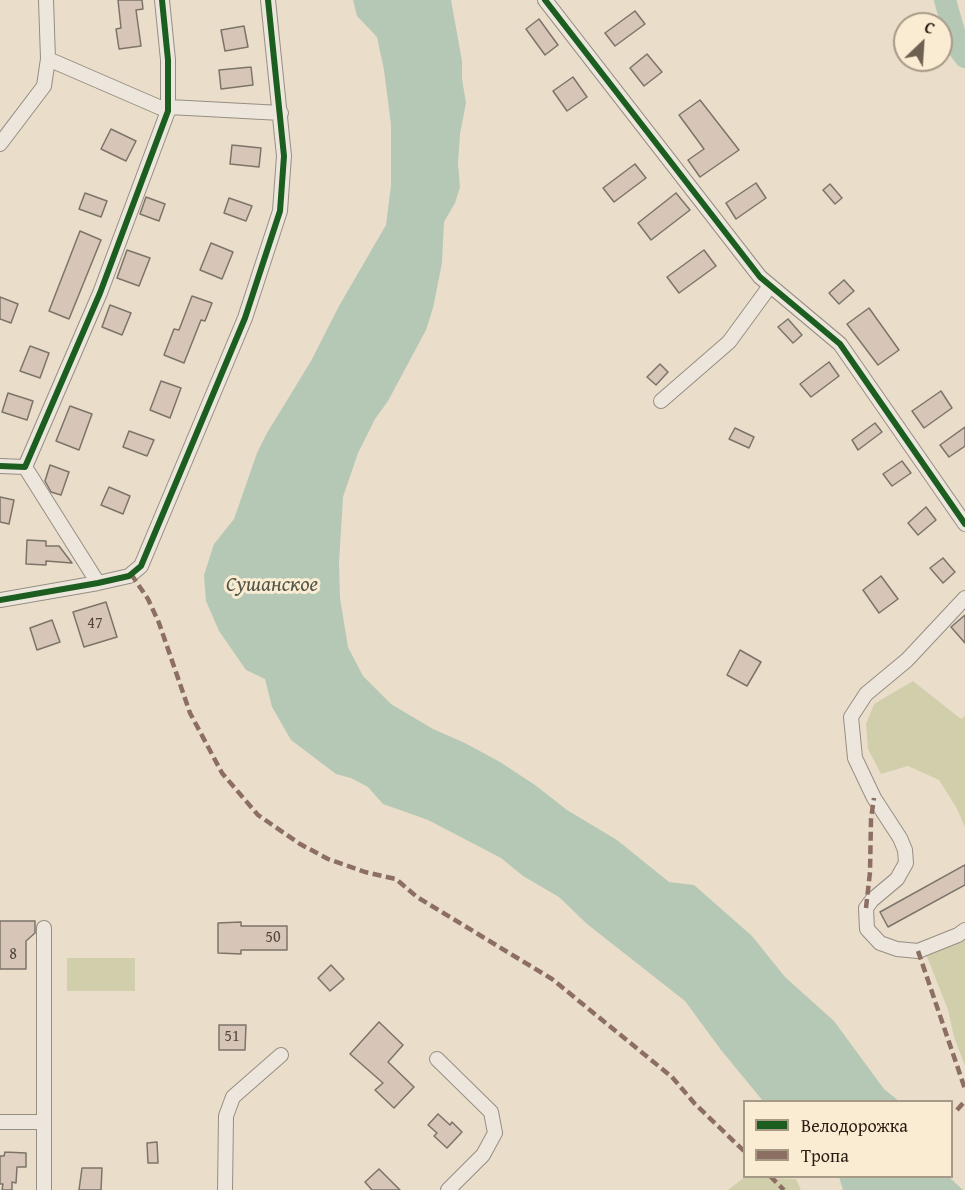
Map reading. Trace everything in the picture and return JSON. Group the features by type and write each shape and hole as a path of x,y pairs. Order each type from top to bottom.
{"street":[{"path":"0,144 44,86 48,59 46,0"},
{"path":"25,467 100,293 168,109 168,60 162,0"},
{"path":"0,600 129,576 141,567 245,318 280,211 284,156 268,0"},
{"path":"545,0 760,277 840,344 965,524"},
{"path":"48,59 168,109 281,113"},
{"path":"661,401 729,342 770,286"},
{"path":"0,466 25,467"},
{"path":"25,467 98,583"},
{"path":"965,598 907,660 866,694 851,717 855,758 874,798 900,838 905,850 906,863 897,879 866,908 867,929 880,943 918,951 965,930"},
{"path":"44,928 44,1190"},
{"path":"225,1190 226,1116 233,1097 281,1055"},
{"path":"437,1059 491,1112 495,1133 483,1155 448,1190"},
{"path":"0,1122 44,1122"}],"shaded area":[{"path":"913,681 961,719 965,716 965,827 956,807 939,780 908,766 881,774 868,749 866,724 874,704"},
{"path":"965,939 965,1066 954,1037 948,1010 926,954"},
{"path":"67,958 135,958 135,991 67,991"},
{"path":"744,1178 770,1178 796,1179 801,1190 728,1190"}],"water":[{"name":"Сушанское","path":"353,0 451,0 462,61 466,103 460,134 458,163 460,187 455,203 444,222 442,263 433,308 426,330 358,453 343,497 339,563 340,598 348,647 363,676 391,704 433,729 500,762 567,810 617,840 669,882 694,885 752,936 785,977 834,1021 884,1089 898,1100 762,1100 685,1001 587,924 559,897 523,876 501,858 428,820 383,804 368,787 351,778 336,774 291,740 272,707 265,679 246,670 219,631 206,601 204,575 214,544 234,519 257,453 267,433 311,361 339,306 386,225 391,185 391,125 384,70 377,37 357,16"},
{"path":"839,1178 950,1178 963,1190 843,1190"}],"building":[{"path":"118,0 142,0 143,9 136,10 141,46 119,49 116,29 121,28"},
{"path":"635,11 645,24 615,46 605,33"},
{"path":"539,19 558,45 545,55 526,29"},
{"path":"244,26 248,47 225,51 221,30"},
{"path":"647,54 662,72 644,86 630,68"},
{"path":"251,67 253,85 221,89 219,70"},
{"path":"573,77 587,97 567,111 553,91"},
{"path":"700,100 739,150 700,177 688,160 704,149 679,115"},
{"path":"111,129 136,141 126,161 101,149"},
{"path":"232,145 261,148 259,167 230,164"},
{"path":"635,164 646,178 614,202 603,188"},
{"path":"756,183 766,198 736,219 726,203"},
{"path":"830,184 842,198 835,204 823,190"},
{"path":"85,193 107,201 101,217 79,209"},
{"path":"676,193 690,210 651,240 638,223"},
{"path":"146,197 165,204 159,221 140,214"},
{"path":"229,198 252,206 246,221 224,213"},
{"path":"80,231 101,240 69,319 49,311"},
{"path":"211,243 233,252 222,279 200,270"},
{"path":"127,250 150,258 139,286 117,278"},
{"path":"704,250 716,266 679,293 667,277"},
{"path":"844,280 854,291 839,304 829,293"},
{"path":"192,296 212,303 205,321 201,320 184,363 164,355 174,329 179,330"},
{"path":"0,297 18,304 11,323 0,319"},
{"path":"110,305 131,313 122,335 102,327"},
{"path":"869,308 899,350 878,365 847,324"},
{"path":"788,319 802,335 793,343 778,327"},
{"path":"30,346 49,353 40,378 20,371"},
{"path":"829,362 839,376 811,397 800,384"},
{"path":"660,364 668,372 656,385 647,377"},
{"path":"161,381 181,388 170,418 150,410"},
{"path":"941,391 952,408 924,428 912,411"},
{"path":"8,393 33,401 27,420 2,412"},
{"path":"70,406 92,414 79,450 56,441"},
{"path":"875,423 882,432 858,450 852,440"},
{"path":"965,427 965,446 949,457 940,445"},
{"path":"735,428 754,437 749,448 729,439"},
{"path":"129,431 154,440 147,456 123,447"},
{"path":"902,461 911,473 892,486 883,474"},
{"path":"50,465 69,472 61,495 51,492 45,481"},
{"path":"109,487 130,496 123,514 101,505"},
{"path":"0,497 14,500 9,524 0,522"},
{"path":"926,507 936,520 918,535 908,523"},
{"path":"27,540 46,541 46,546 59,546 72,563 46,561 46,565 26,564"},
{"path":"943,558 955,572 943,583 930,568"},
{"path":"881,576 898,599 879,613 863,590"},
{"path":"106,602 117,637 84,647 73,612"},
{"path":"965,615 965,643 951,627"},
{"path":"52,620 60,642 37,650 30,628"},
{"path":"740,650 761,662 747,686 727,675"},
{"path":"965,865 965,885 888,927 880,912"},
{"path":"0,921 35,921 35,933 26,941 26,969 0,969"},
{"path":"241,922 241,926 287,926 287,950 241,950 241,954 218,953 218,923"},
{"path":"331,965 344,979 330,991 318,978"},
{"path":"379,1022 403,1045 388,1062 414,1087 394,1108 375,1090 383,1083 350,1054"},
{"path":"219,1025 246,1025 245,1050 219,1050"},
{"path":"438,1114 450,1125 452,1122 462,1132 447,1148 434,1136 437,1133 428,1125"},
{"path":"157,1142 158,1163 148,1163 147,1143"},
{"path":"5,1152 26,1153 26,1167 17,1167 16,1183 12,1182 12,1190 2,1190 3,1184 0,1184 0,1156 4,1156"},
{"path":"82,1168 102,1168 101,1190 79,1190"},
{"path":"379,1169 400,1190 372,1190 365,1182"}],"waterway":[{"path":"945,0 959,49 965,57"}],"marked path":[{"path":"131,574 148,599 159,623 190,713 222,773 258,815 300,844 328,859 365,872 396,879 417,897 552,979 672,1077 695,1104 743,1150"},
{"path":"866,908 874,798"},
{"path":"918,951 965,1089"},
{"path":"957,1110 965,1101"},
{"path":"772,1178 784,1190"}],"cycle path":[{"path":"0,466 25,467 100,293 168,111 168,60 162,0"},
{"path":"0,600 129,576 141,566 245,318 280,211 284,156 268,0"},
{"path":"545,0 760,277 840,344 965,524"}]}
